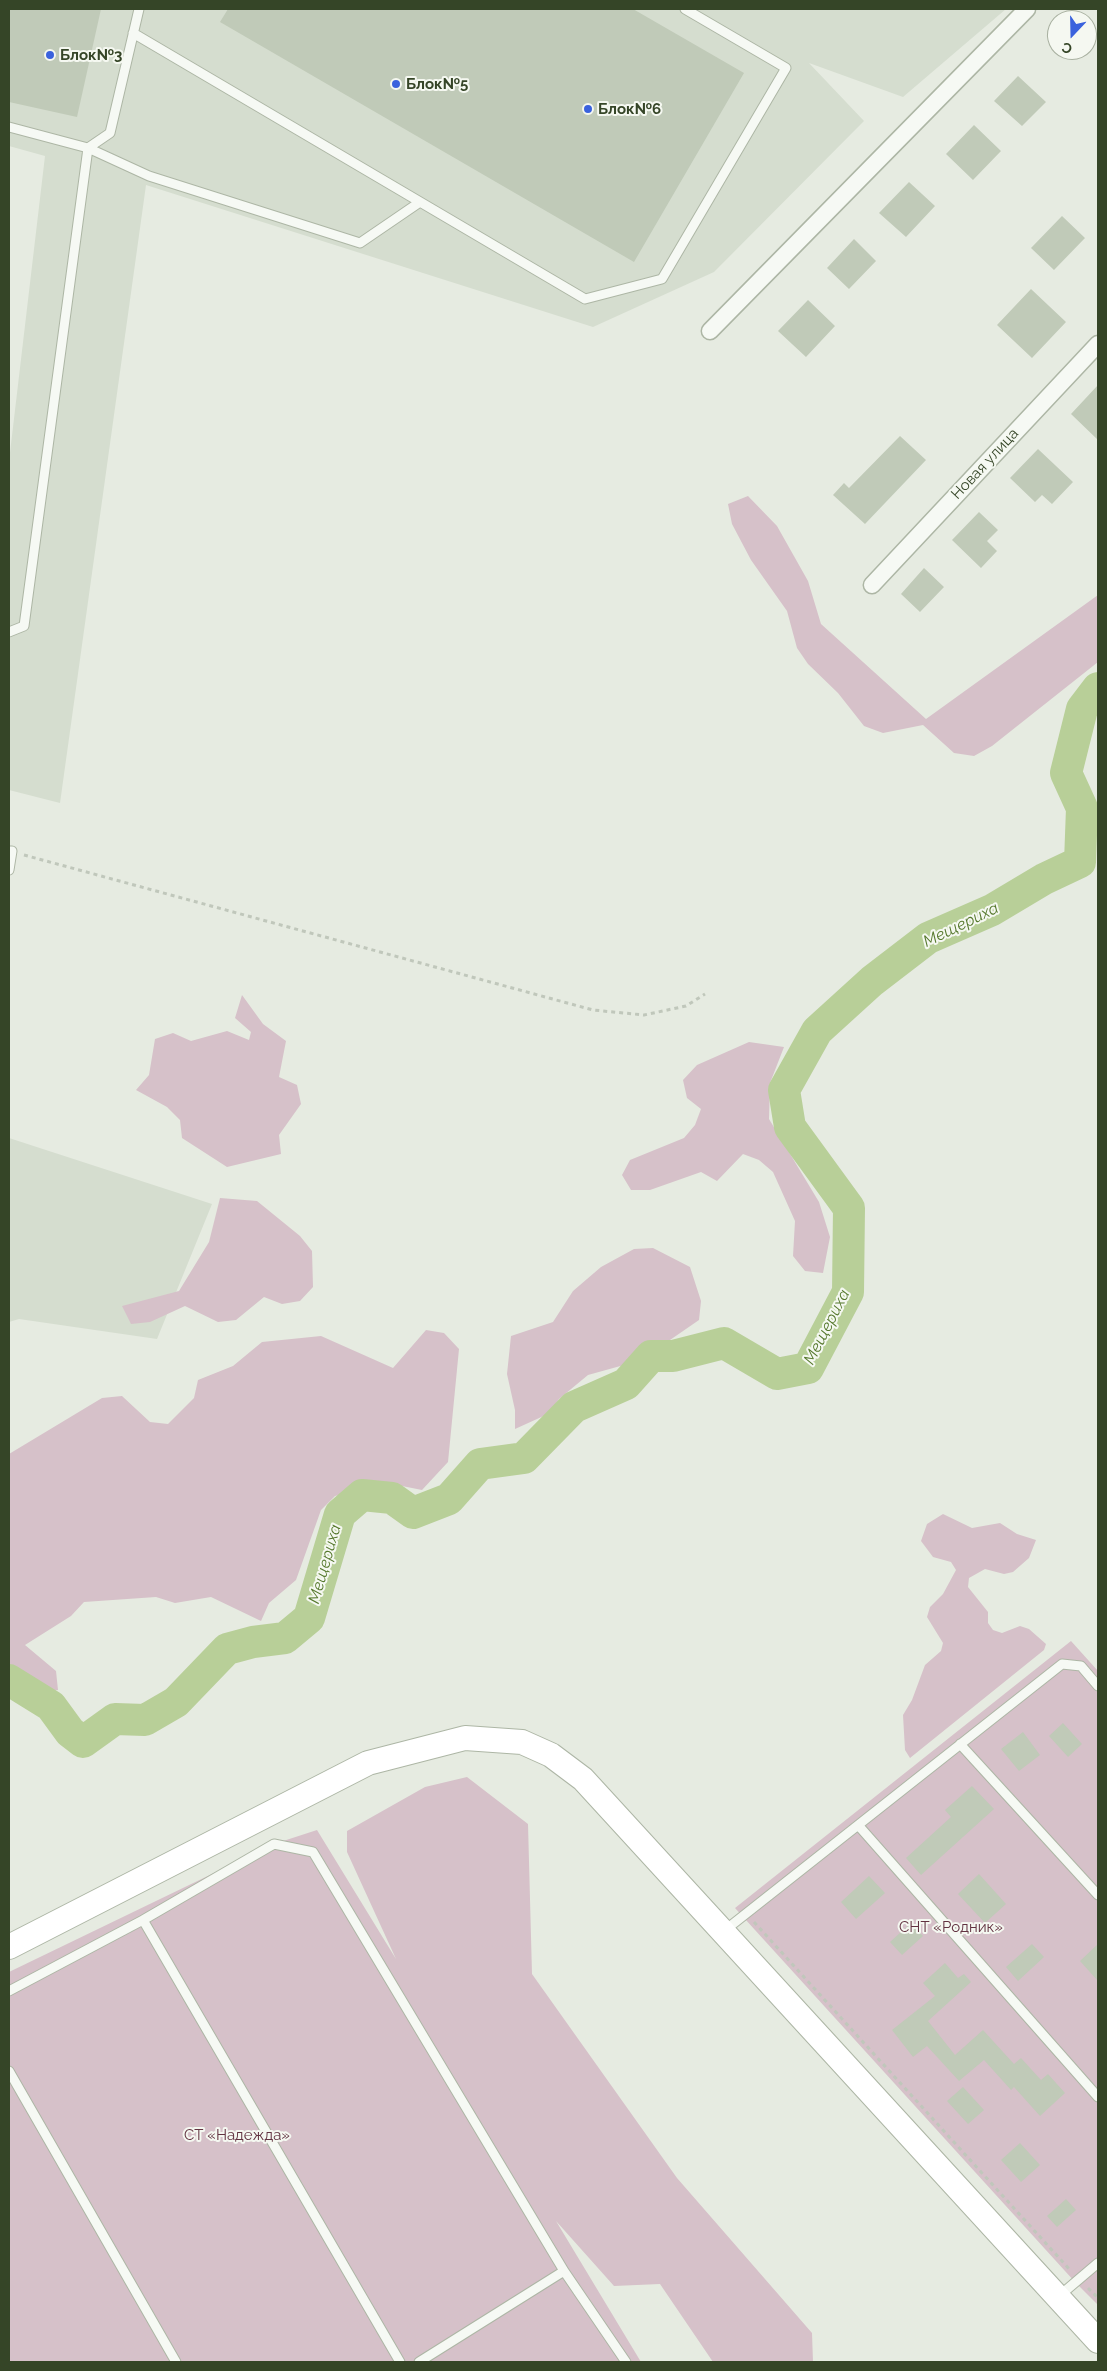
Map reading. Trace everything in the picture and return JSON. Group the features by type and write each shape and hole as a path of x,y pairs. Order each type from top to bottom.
{"street":[{"path":"710,331 1027,9"},
{"name":"Новая улица","path":"872,585 1098,344"},
{"path":"9,1948 368,1763 464,1738 522,1742 551,1755 583,1779 1098,2341"}],"lane":[{"path":"9,632 24,626 88,148 110,132 139,9"},
{"path":"133,33 584,299 662,279 786,68 686,9"},
{"path":"9,127 88,148 149,176 360,243 420,202"},
{"path":"9,870 10,851"},
{"path":"724,1931 1062,1664 1081,1666 1098,1686"},
{"path":"960,1744 1098,1896"},
{"path":"858,1825 1098,2097"},
{"path":"9,1991 143,1920 274,1844 313,1852 564,2270 626,2362"},
{"path":"143,1920 400,2362"},
{"path":"9,2072 176,2362"},
{"path":"1057,2297 1098,2263"},
{"path":"419,2362 564,2270"}],"path":[{"path":"10,851 593,1010 644,1015 686,1006 705,994"},
{"path":"746,1913 1098,2298"}],"shaded area":[{"path":"9,9 1006,9 903,97 809,63 864,121 714,272 593,327 146,185 60,803 9,790 9,461 45,156 9,146"},
{"path":"9,1138 212,1204 157,1339 19,1319 9,1322"}],"green space":[{"path":"748,496 777,526 808,581 821,624 926,719 1098,595 1098,662 992,746 974,756 954,753 923,725 883,733 864,726 838,693 808,664 797,648 787,611 751,560 732,524 728,504"},
{"path":"242,995 263,1024 286,1041 279,1077 297,1085 301,1104 279,1135 281,1154 227,1167 182,1138 180,1120 167,1107 136,1090 149,1075 155,1039 173,1033 191,1041 227,1031 249,1040 251,1032 235,1018"},
{"path":"749,1042 784,1047 770,1083 769,1119 819,1202 830,1237 823,1273 805,1271 793,1256 795,1221 773,1172 759,1160 743,1154 717,1181 701,1172 650,1190 631,1190 622,1175 630,1160 684,1138 695,1125 701,1109 687,1098 683,1080 697,1065"},
{"path":"220,1198 257,1201 300,1236 312,1251 313,1287 300,1301 282,1304 264,1297 236,1320 218,1322 185,1306 150,1322 131,1324 122,1306 179,1291 209,1242"},
{"path":"653,1248 690,1267 701,1301 699,1320 670,1340 652,1340 624,1365 588,1375 559,1399 548,1414 515,1429 515,1410 507,1374 511,1336 553,1322 573,1291 601,1267 634,1249"},
{"path":"426,1330 444,1333 459,1349 448,1462 422,1490 387,1483 335,1496 321,1510 296,1580 269,1603 261,1621 211,1597 175,1603 156,1597 84,1602 71,1616 25,1645 56,1671 58,1690 41,1692 9,1673 9,1454 102,1398 122,1396 150,1422 168,1424 194,1398 198,1380 233,1366 262,1342 321,1336 393,1368"},
{"path":"943,1514 972,1528 1000,1523 1017,1534 1036,1540 1029,1558 1013,1572 1004,1574 985,1569 969,1578 968,1587 988,1612 988,1623 993,1630 1002,1633 1020,1626 1029,1629 1046,1644 1044,1650 910,1758 905,1750 903,1715 912,1700 925,1665 941,1651 943,1643 927,1617 930,1607 943,1594 956,1570 951,1562 933,1557 921,1541 927,1524"},
{"name":"СНТ «Родник»","path":"1071,1641 1098,1671 1098,2305 735,1908"},
{"name":"СТ «Надежда»","path":"467,1777 528,1824 532,1974 677,2178 812,2333 813,2362 713,2362 660,2284 614,2286 556,2221 641,2362 9,2362 9,1972 274,1844 317,1830 396,1959 347,1852 347,1831 425,1787"}],"building":[{"name":"Блок№3","path":"9,9 101,9 77,117 9,102"},
{"name":"Блок№6","path":"228,9 633,9 744,73 634,262 220,22"},
{"path":"1018,76 1046,102 1022,126 994,101"},
{"path":"974,125 1001,151 973,180 946,154"},
{"path":"909,182 935,206 906,237 879,213"},
{"path":"1062,216 1085,238 1054,270 1031,248"},
{"path":"854,239 876,261 849,289 827,268"},
{"path":"1031,289 1066,322 1032,358 997,325"},
{"path":"808,300 835,326 806,357 778,331"},
{"path":"1098,385 1098,440 1071,414"},
{"path":"900,436 926,460 865,524 833,495 844,483 849,488"},
{"path":"1038,449 1073,482 1052,504 1042,495 1035,502 1010,478"},
{"path":"979,512 998,530 987,541 997,551 981,568 952,540"},
{"path":"924,568 944,587 920,612 901,594"},
{"path":"1063,1723 1082,1744 1068,1757 1049,1736"},
{"path":"1023,1732 1040,1755 1019,1771 1001,1749"},
{"path":"972,1786 994,1809 921,1875 906,1858 951,1817 945,1810"},
{"path":"979,1874 1006,1904 985,1923 958,1894"},
{"path":"869,1876 885,1893 856,1919 841,1902"},
{"path":"911,1923 923,1936 902,1955 890,1942"},
{"path":"1032,1944 1044,1957 1018,1981 1006,1967"},
{"path":"1098,1944 1098,1981 1080,1961"},
{"path":"945,1963 958,1978 964,1974 971,1982 928,2021 955,2055 983,2030 1014,2064 1021,2058 1041,2080 1048,2074 1065,2093 1040,2116 1014,2087 1011,2090 984,2060 959,2081 927,2046 913,2057 892,2030 935,1996 923,1983"},
{"path":"963,2087 984,2110 968,2124 947,2101"},
{"path":"1020,2143 1040,2165 1021,2182 1001,2160"},
{"path":"1066,2199 1076,2210 1057,2227 1047,2216"}],"waterway":[{"name":"Мещериха","path":"9,1680 51,1706 70,1732 83,1742 115,1719 145,1720 176,1702 227,1649 253,1642 285,1638 309,1618 340,1514 362,1495 392,1498 413,1513 449,1499 480,1464 524,1458 574,1407 626,1384 651,1356 673,1356 724,1343 777,1374 808,1368 848,1292 849,1208 790,1127 784,1090 817,1031 872,981 928,938 992,910 1044,879 1080,862 1082,808 1066,773 1082,709 1098,688"}],"place":[{"name":"Блок№3","path":"50,55"},
{"name":"Блок№5","path":"396,84"},
{"name":"Блок№6","path":"588,109"}]}
